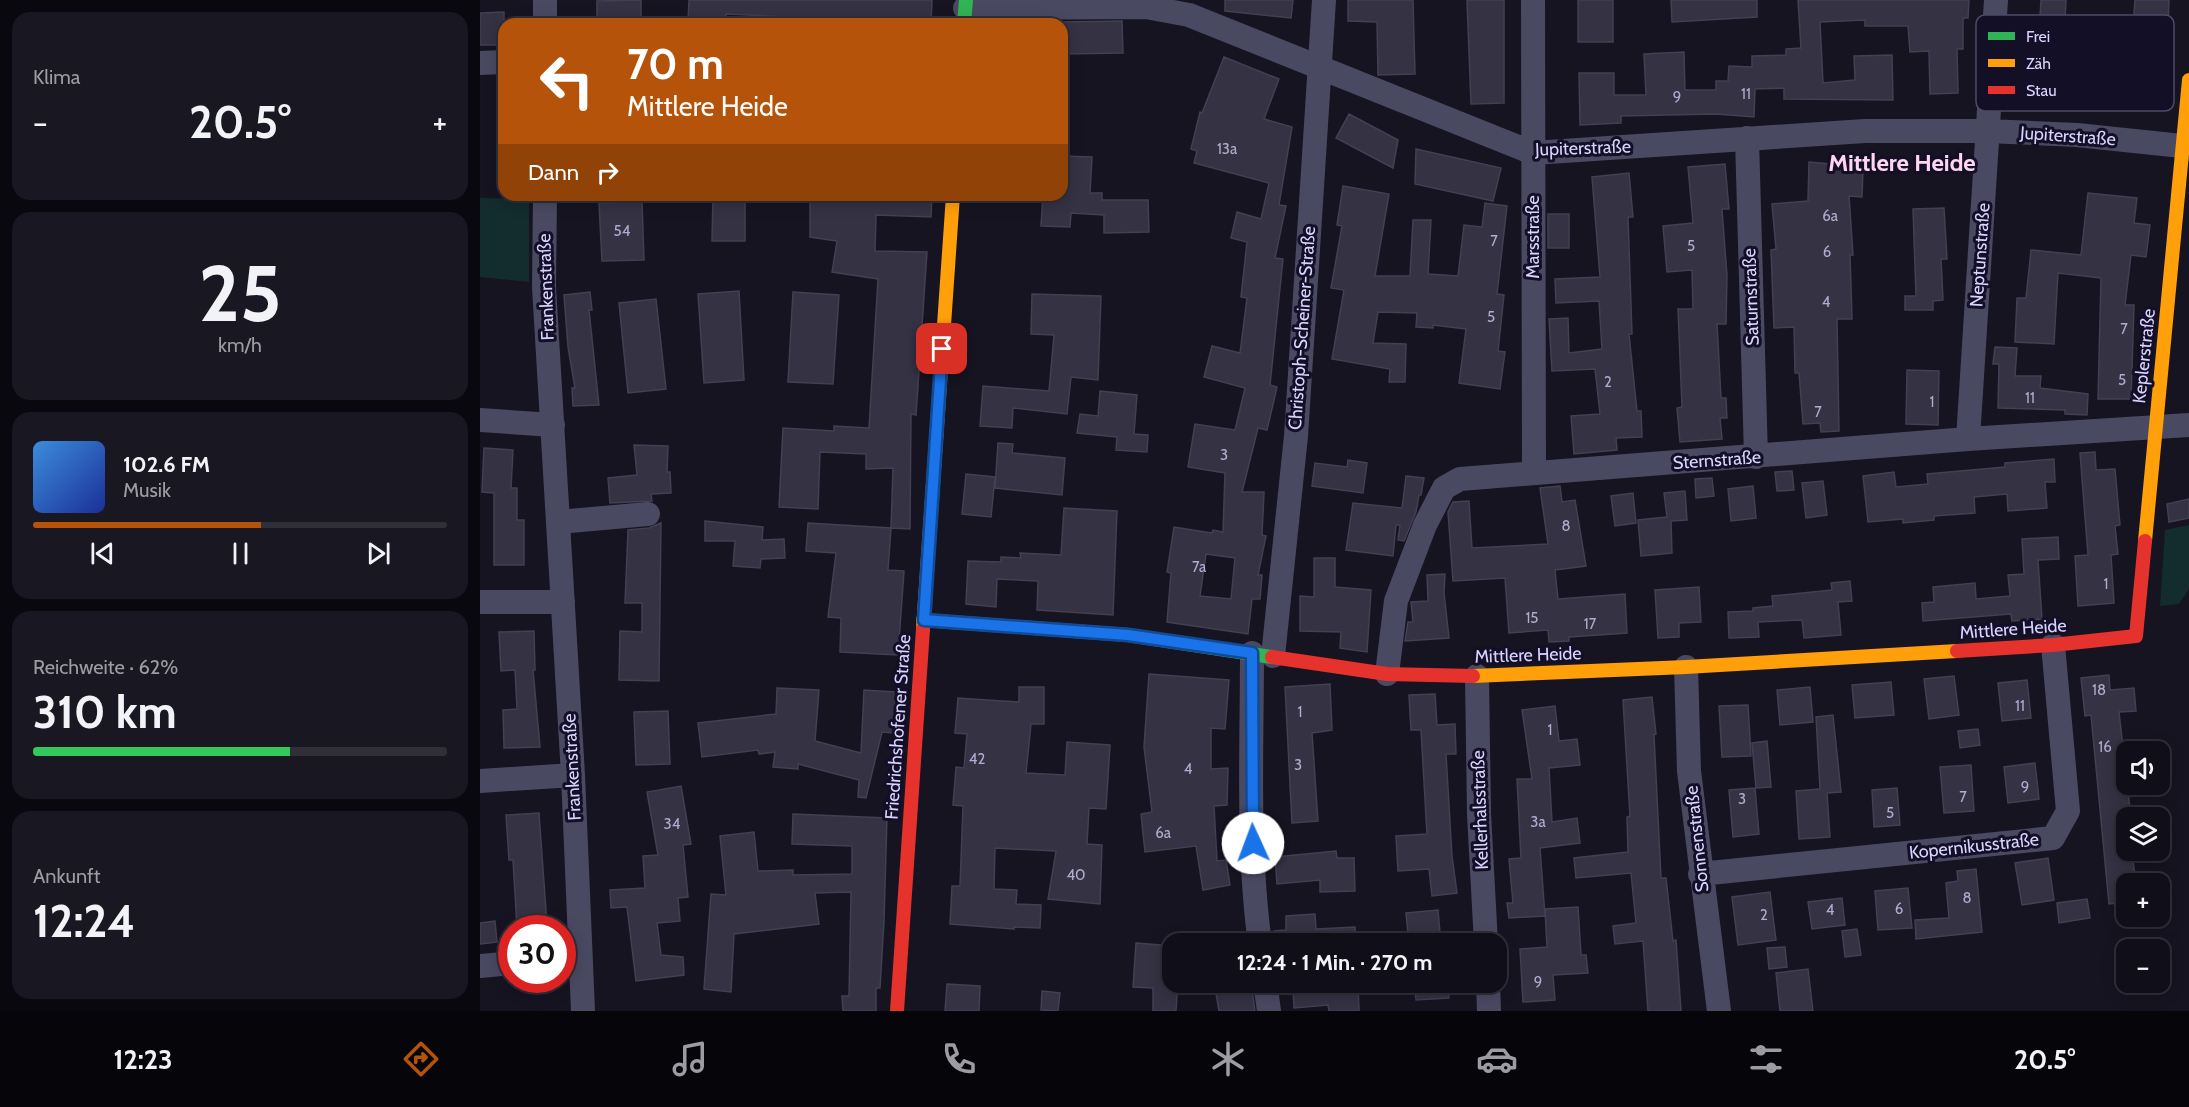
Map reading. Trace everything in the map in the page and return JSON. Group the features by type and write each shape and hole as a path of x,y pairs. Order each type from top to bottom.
{"street":[{"path":"545,0 545,18"},
{"name":"Christoph-Scheiner-Straße","path":"1259,933 1252,797 1262,654 1296,436 1324,0"},
{"name":"Marsstraße","path":"1533,0 1534,473"},
{"name":"Neptunstraße","path":"1995,15 1996,0"},
{"name":"Jupiterstraße","path":"965,11 1146,7 1189,15 1533,153 1865,131 1988,131 2077,135 2185,147"},
{"path":"480,63 498,63"},
{"name":"Keplerstraße","path":"2136,636 2155,429 2182,225 2189,80"},
{"name":"Neptunstraße","path":"1968,439 1989,111"},
{"name":"Saturnstraße","path":"1747,138 1756,457"},
{"name":"Frankenstraße","path":"545,201 544,287 573,776 572,915"},
{"name":"Friedrichshofener Straße","path":"897,1011 953,201"},
{"path":"480,420 553,424"},
{"name":"Sternstraße","path":"1388,674 1396,601 1425,525 1444,488 1460,479 1968,439 2155,429 2189,425"},
{"path":"558,522 648,514"},
{"path":"480,602 563,602"},
{"name":"Mittlere Heide","path":"924,620 1128,635 1388,674 1477,675 1686,667 2053,645 2136,636"},
{"name":"Kopernikusstraße","path":"1700,874 2053,838 2068,811 2053,645"},
{"name":"Sonnenstraße","path":"1686,667 1689,771 1700,874 1719,1011"},
{"name":"Kellerhalsstraße","path":"1477,675 1479,814 1485,933"},
{"path":"480,781 573,776"},
{"path":"480,966 498,964"},
{"name":"Frankenstraße","path":"576,976 583,1011"},
{"path":"1267,993 1269,1011"},
{"path":"1488,993 1489,1011"}],"green space":[{"path":"480,198 498,198 498,201 529,201 529,282 480,277"},
{"path":"2189,525 2189,589 2179,604 2160,606 2165,530"}],"building":[{"path":"641,0 641,18 597,18 597,1"},
{"path":"689,0 932,0 931,18 808,18 726,14 726,18 688,18"},
{"path":"1225,0 1293,0 1291,18 1225,11"},
{"path":"1348,0 1413,0 1415,74 1378,75 1377,22 1348,21"},
{"path":"1467,0 1504,0 1504,103 1471,104"},
{"path":"1578,0 1613,0 1613,42 1578,42"},
{"path":"1671,0 1757,0 1757,17 1672,22"},
{"path":"1798,0 1969,0 1968,18 1963,18 1963,49 1957,49 1958,93 1930,94 1929,51 1910,52 1908,26 1865,26 1865,20 1820,22 1823,83 1855,80 1854,56 1892,55 1893,100 1784,99 1784,88 1755,89 1754,117 1716,114 1621,116 1621,123 1580,125 1579,73 1614,73 1614,95 1646,95 1644,54 1684,52 1685,90 1716,90 1716,81 1728,81 1729,66 1752,67 1752,56 1786,55 1786,49 1801,48"},
{"path":"2041,0 2066,0 2065,15 2040,15"},
{"path":"2135,0 2169,0 2168,15 2134,15"},
{"path":"504,12 504,18 498,18 498,45 480,45 480,13"},
{"path":"1122,21 1123,53 1068,54 1068,22"},
{"path":"1224,57 1279,79 1264,119 1292,127 1279,205 1286,206 1275,258 1283,259 1270,385 1277,387 1267,430 1258,428 1242,492 1264,492 1262,535 1266,536 1258,575 1262,575 1260,599 1252,599 1248,634 1167,622 1171,573 1167,572 1174,527 1212,533 1213,530 1223,532 1225,473 1188,467 1195,424 1235,430 1245,388 1204,377 1212,346 1240,353 1247,298 1241,297 1247,242 1231,238 1237,212 1261,219 1269,183 1194,163 1197,151 1191,149 1200,112 1202,113","holes":["1206,554 1235,558 1231,599 1200,596"]},
{"path":"1349,114 1398,140 1393,168 1336,138"},
{"path":"1416,149 1501,168 1493,201 1415,184"},
{"path":"1068,156 1092,157 1090,193 1102,193 1102,200 1148,200 1149,232 1104,233 1104,215 1071,213 1070,227 1041,226 1043,201 1068,201"},
{"path":"1809,162 1863,167 1862,197 1849,196 1853,255 1850,255 1852,319 1837,319 1839,431 1821,432 1820,423 1803,424 1799,373 1795,373 1794,327 1774,328 1771,250 1776,249 1772,204 1808,201"},
{"path":"1725,164 1729,209 1722,209 1727,276 1726,324 1717,324 1721,398 1726,398 1727,418 1720,418 1722,439 1680,442 1677,408 1682,407 1678,309 1693,309 1692,270 1667,272 1663,226 1693,223 1688,167"},
{"path":"1629,173 1633,217 1628,217 1632,334 1629,334 1637,411 1641,411 1642,437 1616,438 1617,450 1574,454 1571,416 1600,414 1595,369 1552,371 1549,319 1568,318 1569,353 1602,349 1599,301 1556,303 1555,279 1600,277 1592,177"},
{"path":"1343,186 1389,194 1375,276 1410,276 1413,220 1431,220 1428,274 1458,276 1464,225 1482,227 1485,203 1507,206 1497,294 1504,295 1498,351 1505,352 1500,389 1459,383 1466,329 1433,325 1433,328 1416,327 1417,313 1378,312 1373,343 1406,344 1405,382 1389,382 1390,369 1332,359 1344,290 1331,288 1342,226 1337,225"},
{"path":"2088,193 2137,198 2134,223 2150,225 2146,257 2131,255 2125,305 2134,305 2131,399 2098,399 2101,278 2058,273 2054,344 2015,342 2017,298 2026,298 2031,250 2081,255"},
{"path":"642,201 644,260 602,261 599,203"},
{"path":"713,201 745,201 745,241 712,241"},
{"path":"810,201 932,201 931,217 876,215 875,251 927,252 916,415 911,414 910,529 891,528 893,468 866,469 866,454 820,452 818,509 779,507 783,428 834,431 834,426 869,428 878,279 832,272 837,241 810,237"},
{"path":"1944,208 1947,259 1941,259 1943,300 1933,301 1933,310 1905,310 1905,296 1916,296 1913,209"},
{"path":"1548,214 1569,214 1569,248 1548,248"},
{"path":"739,291 744,380 704,383 698,294"},
{"path":"590,292 592,310 589,310 599,405 573,406 572,388 575,388 568,347 564,295"},
{"path":"793,292 839,295 833,384 788,382"},
{"path":"1032,294 1101,296 1098,380 1071,377 1067,414 1013,408 1012,428 980,426 983,386 1049,391 1054,335 1031,334"},
{"path":"656,299 666,389 628,393 619,303"},
{"path":"1995,347 2017,348 2015,376 2041,376 2040,388 2088,394 2087,415 2065,414 2065,410 1998,408 1999,364 1993,364"},
{"path":"1907,370 1939,371 1938,425 1906,424"},
{"path":"1100,391 1137,395 1134,434 1148,435 1147,452 1116,450 1117,437 1077,433 1080,414 1098,416"},
{"path":"998,443 1013,444 1012,453 1065,458 1062,495 995,488"},
{"path":"634,445 668,446 667,472 670,472 671,493 651,494 652,501 610,503 608,478 637,475"},
{"path":"484,448 513,450 511,488 517,488 517,520 524,520 524,565 494,565 494,493 482,492"},
{"path":"2095,452 2096,470 2115,469 2120,525 2115,526 2118,554 2111,555 2114,603 2078,606 2075,556 2088,555 2080,453"},
{"path":"2054,459 2055,482 2045,482 2047,508 2008,511 2007,494 1974,497 1975,513 1934,516 1934,520 1903,523 1903,519 1868,522 1863,476 1894,472 1896,487 1928,484 1927,474 2005,467 2005,463"},
{"path":"1348,460 1367,463 1363,493 1312,486 1315,463 1347,467"},
{"path":"1792,471 1794,490 1777,491 1775,472"},
{"path":"966,474 995,477 991,517 962,514"},
{"path":"1406,476 1424,478 1416,512 1404,541 1398,540 1400,525 1396,525 1393,556 1346,550 1353,503 1402,508"},
{"path":"1712,478 1714,496 1696,498 1695,479"},
{"path":"1823,481 1827,515 1806,518 1802,483"},
{"path":"1560,486 1562,502 1575,500 1586,566 1555,570 1558,599 1625,594 1627,633 1569,637 1569,641 1549,642 1548,630 1509,633 1505,578 1453,581 1448,512 1453,502 1469,501 1472,548 1548,544 1540,488"},
{"path":"1753,486 1756,518 1731,521 1728,489"},
{"path":"1685,491 1687,520 1671,521 1672,553 1641,556 1638,520 1667,517 1664,493"},
{"path":"1633,493 1636,523 1615,526 1611,496"},
{"path":"2189,499 2189,518 2169,522 2167,504"},
{"path":"1064,508 1117,511 1113,615 1037,610 1038,581 997,579 996,607 966,604 968,561 1001,562 1001,557 1021,558 1020,553 1061,555"},
{"path":"705,521 763,527 762,540 784,539 785,558 761,559 760,568 733,566 735,541 705,541"},
{"path":"661,523 659,681 619,680 620,631 642,632 642,603 625,603 628,530 649,528"},
{"path":"808,523 891,528 888,570 904,571 898,655 840,652 841,618 828,617 836,553 806,551"},
{"path":"2058,537 2059,559 2038,560 2042,619 2012,621 2011,614 1923,621 1922,603 1934,602 1933,587 1975,583 1976,599 2010,596 2008,575 2024,574 2022,539"},
{"path":"1314,558 1335,558 1335,587 1371,590 1367,652 1340,648 1341,632 1300,631 1300,596 1314,597"},
{"path":"1445,574 1444,593 1449,638 1405,641 1408,622 1413,622 1411,602 1428,601 1427,575"},
{"path":"1850,581 1852,601 1838,602 1841,635 1804,638 1802,620 1758,622 1759,637 1729,638 1728,612 1753,611 1753,608 1773,606 1772,596 1832,590 1831,583"},
{"path":"1699,587 1701,622 1679,623 1679,637 1658,638 1655,590"},
{"path":"534,631 535,670 533,670 540,747 504,748 503,710 517,709 515,670 501,671 499,632"},
{"path":"1149,674 1229,680 1225,729 1211,728 1211,769 1228,768 1227,805 1214,806 1217,861 1226,860 1230,885 1203,890 1196,846 1145,852 1141,814 1152,812 1144,747"},
{"path":"2109,675 2110,690 2134,688 2136,711 2119,712 2122,741 2116,741 2116,795 2128,795 2130,807 2116,807 2116,861 2133,861 2135,873 2116,873 2116,903 2109,904 2091,715 2085,716 2081,678"},
{"path":"1954,676 1959,715 1929,719 1924,679"},
{"path":"2027,680 2031,718 2002,721 1998,683"},
{"path":"1891,682 1894,715 1855,718 1852,685"},
{"path":"1330,684 1332,730 1312,733 1318,821 1292,823 1285,687"},
{"path":"1019,687 1044,687 1044,724 1031,724 1026,773 1065,775 1067,742 1110,745 1106,809 1089,808 1087,844 1102,845 1100,904 1048,899 1056,851 995,848 994,889 1017,890 1016,904 1041,905 1040,928 1014,927 1014,929 950,924 952,886 960,886 963,806 953,805 956,767 964,768 967,734 955,733 958,698 1019,702"},
{"path":"1810,687 1813,722 1780,725 1777,690"},
{"path":"777,688 819,690 815,741 861,753 864,690 896,692 894,733 882,732 866,798 858,797 859,780 798,764 798,769 773,767 775,752 759,754 758,750 702,757 698,723 776,714"},
{"path":"1435,694 1437,725 1455,724 1456,754 1446,754 1452,856 1457,893 1432,896 1429,869 1398,871 1396,836 1427,834 1421,730 1411,730 1409,695"},
{"path":"1652,697 1656,734 1654,735 1661,878 1666,878 1673,941 1676,940 1681,1011 1648,1011 1643,941 1615,944 1613,926 1636,923 1631,873 1576,878 1574,858 1628,852 1627,817 1630,816 1623,700"},
{"path":"1748,705 1751,756 1722,757 1719,706"},
{"path":"1555,706 1559,741 1577,739 1580,765 1549,768 1552,822 1577,818 1580,843 1540,848 1545,916 1509,918 1507,903 1513,903 1509,859 1521,858 1517,779 1532,779 1522,710"},
{"path":"668,711 670,764 636,765 634,712"},
{"path":"1833,715 1841,792 1827,793 1830,837 1799,839 1796,791 1820,789 1816,717"},
{"path":"1978,729 1980,745 1960,748 1958,731"},
{"path":"1767,741 1771,787 1756,788 1752,743"},
{"path":"2035,763 2039,799 2008,803 2004,767"},
{"path":"1971,765 1974,811 1944,813 1940,767"},
{"path":"681,786 691,844 683,845 688,897 678,898 680,921 657,923 661,955 683,957 684,975 636,981 627,907 611,908 610,890 645,888 643,856 658,855 647,792"},
{"path":"1755,788 1759,834 1733,837 1729,790"},
{"path":"1897,788 1900,825 1874,827 1872,790"},
{"path":"539,813 546,915 516,915 513,860 509,860 506,815"},
{"path":"793,814 887,818 884,921 880,988 876,988 876,1011 843,1011 842,996 849,996 851,892 815,893 819,924 734,934 731,992 704,989 711,894 726,895 720,836 754,832 758,871 793,870 793,875 852,874 852,846 792,844"},
{"path":"1336,851 1337,858 1354,858 1355,891 1320,892 1320,880 1277,884 1275,857"},
{"path":"2048,858 2054,900 2022,905 2015,863"},
{"path":"1976,869 1982,932 1916,939 1915,920 1949,918 1946,883 1958,881 1957,871"},
{"path":"1908,888 1912,928 1878,930 1875,891"},
{"path":"1770,892 1776,940 1738,945 1732,897"},
{"path":"1842,898 1845,925 1812,929 1808,902"},
{"path":"2087,899 2090,918 2059,923 2057,903"},
{"path":"1578,907 1581,955 1586,955 1588,973 1553,975 1555,1000 1523,1002 1520,949 1547,947 1545,909"},
{"path":"1438,910 1440,933 1408,933 1406,913"},
{"path":"1315,914 1316,929 1355,927 1355,933 1274,933 1274,931 1286,930 1286,916"},
{"path":"495,921 497,942 480,944 480,923"},
{"path":"1857,929 1861,955 1845,957 1842,931"},
{"path":"1136,943 1162,945 1162,993 1177,993 1176,1011 1153,1011 1153,988 1133,987"},
{"path":"1785,947 1787,967 1769,969 1767,948"},
{"path":"1808,969 1813,1011 1780,1011 1776,973"},
{"path":"947,984 980,986 979,1011 945,1011"},
{"path":"1042,991 1060,993 1058,1011 1041,1010"},
{"path":"1216,993 1253,993 1255,1011 1219,1011"},
{"path":"1293,993 1358,993 1359,1011 1329,1011 1328,1005 1294,1008"},
{"path":"1415,993 1448,993 1449,998 1416,1000"}],"traffic: fast":[{"path":"964,18 966,0"},
{"path":"923,620 1128,635 1272,657"}],"traffic: slow":[{"path":"2145,541 2189,80"},
{"path":"923,629 953,201"},
{"path":"1473,676 1686,667 1957,651"}],"traffic: jam":[{"path":"1957,651 2053,645 2136,636 2145,541"},
{"path":"897,1011 923,629"},
{"path":"1272,657 1387,674 1473,676"}],"district":[{"name":"Mittlere Heide","path":"1902,162"}],"route":[{"path":"942,349 924,620 1128,635 1252,653 1253,843"}]}
